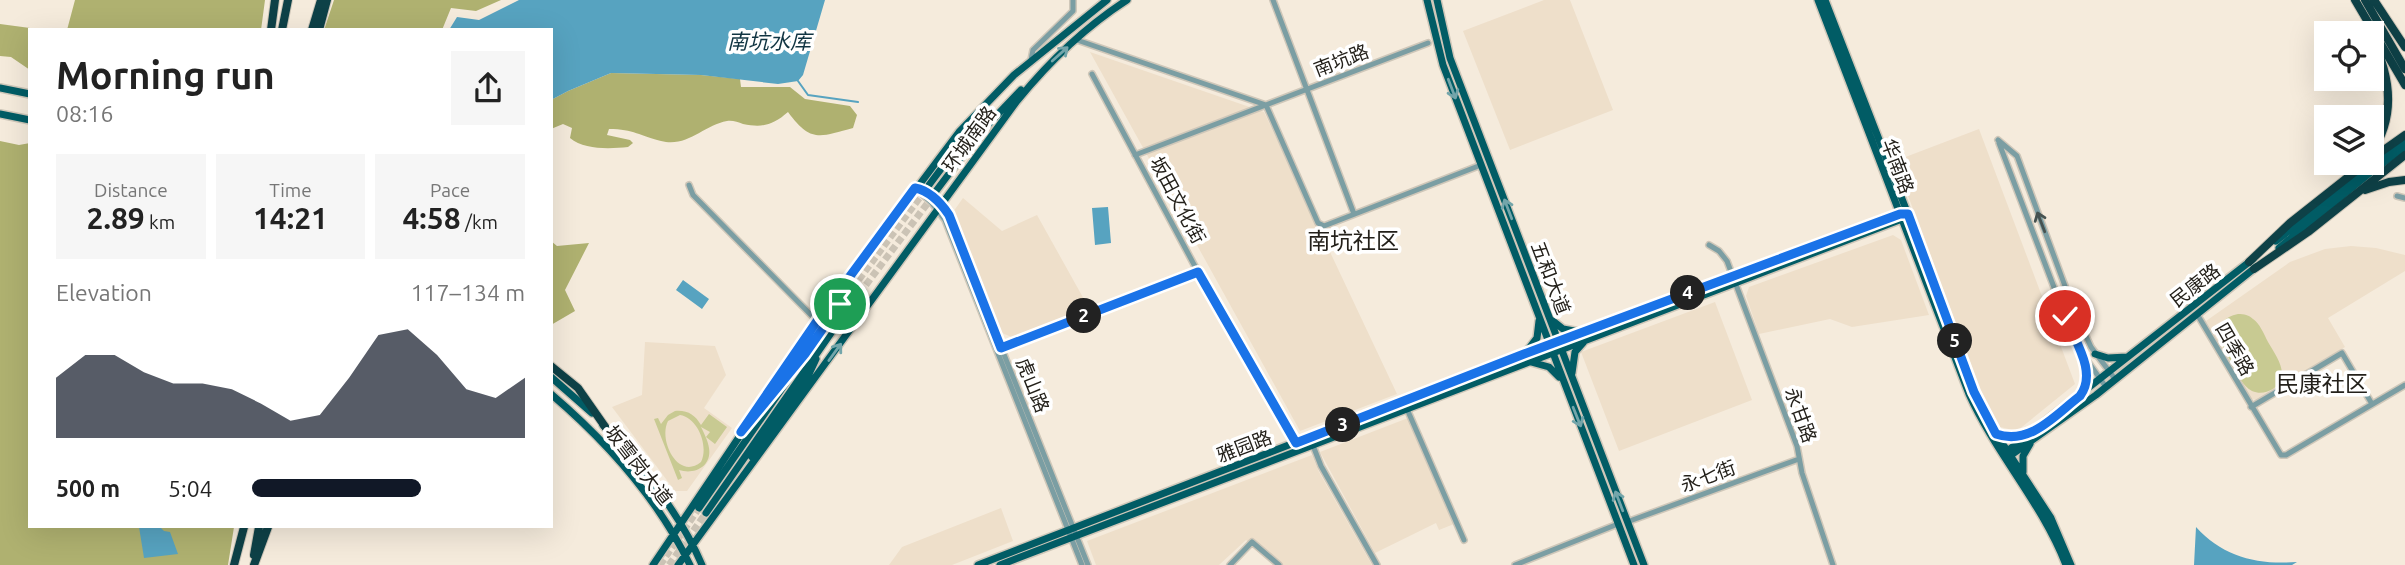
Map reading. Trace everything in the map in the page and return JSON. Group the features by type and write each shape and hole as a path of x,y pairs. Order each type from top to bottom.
{"highway":[{"path":"271,28 275,0"},
{"path":"282,28 288,0"},
{"path":"313,28 321,0"},
{"path":"320,28 327,0"},
{"path":"2354,0 2364,21"},
{"path":"2354,0 2405,85"},
{"path":"2365,0 2405,69"},
{"path":"2374,0 2405,47"},
{"path":"2384,70 2388,93 2384,125"},
{"path":"2384,151 2405,138"},
{"path":"2252,266 2298,240 2405,155"},
{"path":"2252,266 2290,223 2350,175"},
{"path":"2350,199 2377,185 2405,180"},
{"path":"553,368 578,388 606,428"},
{"path":"234,565 244,528"},
{"path":"253,565 259,528"},
{"path":"253,565 268,528"}],"main road":[{"name":"环城南路","path":"653,565 817,321 959,132 1014,75 1107,0"},
{"name":"环城南路","path":"936,191 993,117 1039,73 1127,0"},
{"name":"五和大道","path":"1427,0 1443,65 1634,565"},
{"name":"五和大道","path":"1437,0 1450,58 1644,565"},
{"name":"华南路","path":"1818,0 1974,392 2046,521 2066,565"},
{"name":"华南路","path":"1825,0 1969,394 1987,429 2025,476 2051,518 2071,565"},
{"name":"环城南路","path":"678,565 1039,73"},
{"name":"环城南路","path":"929,185 988,105 1014,75"},
{"path":"0,88 28,94"},
{"path":"0,114 28,120"},
{"name":"民康路","path":"2252,266 2405,138"},
{"name":"民康路","path":"2112,376 2131,356 2405,147"},
{"name":"雅园路","path":"978,565 1071,533 1495,370 1523,363 1560,345 1903,216"},
{"name":"民康路","path":"2007,455 2197,314 2213,296"},
{"path":"738,482 757,448 809,374 843,307 741,432"},
{"path":"1524,354 1537,338 1538,313"},
{"path":"1548,313 1563,328 1588,335 1575,352 1573,381"},
{"path":"805,354 703,511 826,339"},
{"name":"雅园路","path":"1311,441 1407,409 1495,370 1524,354 1551,349"},
{"path":"2080,396 2086,388 2088,378 2081,352"},
{"path":"2095,354 2115,359 2131,356"},
{"path":"1523,363 1544,364 1565,385"},
{"name":"坂雪岗大道","path":"553,379 581,401 641,469 693,544 702,565"},
{"name":"民康路","path":"2031,438 2080,396 2103,383"},
{"name":"坂雪岗大道","path":"553,396 599,437 646,495 690,565"},
{"path":"1996,434 2031,438 2022,461 2025,476"},
{"name":"雅园路","path":"1000,565 1071,533"}],"street":[{"path":"1031,61 1033,50 1073,11 1073,0"},
{"path":"1273,0 1354,214"},
{"path":"1077,40 1266,105 1318,223 1324,226 1481,165"},
{"name":"南坑路","path":"1135,155 1428,43"},
{"name":"坂田文化街","path":"1092,74 1198,272 1298,446"},
{"path":"2055,290 1998,140 2017,156 2065,286"},
{"path":"689,185 693,195 817,321"},
{"name":"虎山路","path":"915,188 939,206 999,349 1082,565"},
{"path":"2397,196 2405,198"},
{"name":"永甘路","path":"1709,245 1723,255 1733,280 1797,446 1802,473 1833,565"},
{"path":"999,349 1198,272"},
{"path":"2075,312 2095,354 2112,376"},
{"name":"四季路","path":"2197,314 2277,452 2283,456 2405,385"},
{"path":"2065,316 2081,352 2103,383"},
{"path":"2251,407 2342,353 2372,404"},
{"path":"1407,409 1464,540"},
{"path":"1311,441 1321,466 1377,565"},
{"name":"永七街","path":"1627,522 1799,459"},
{"path":"1515,565 1618,524"},
{"name":"虎山路","path":"1071,533 1088,565"},
{"path":"1230,565 1252,542 1279,565"}],"shaded area":[{"path":"1544,0 1570,0 1613,110 1510,150 1463,31"},
{"path":"1090,52 1264,112 1397,394 1300,431"},
{"path":"1979,129 2075,384 2017,431 2000,427 1985,401 1895,161"},
{"path":"963,198 1002,231 1037,215 1090,310 1014,338 1002,333 953,212"},
{"path":"1893,235 1901,240 1929,315 1852,327 1830,319 1759,334 1746,296 1749,287"},
{"path":"2351,246 2376,248 2405,255 2405,271 2328,318 2345,347 2256,400 2251,399 2206,321 2290,262 2325,249"},
{"path":"1715,302 1752,400 1619,451 1581,352"},
{"path":"645,342 715,346 726,375 704,408 732,428 687,491 675,491 612,407 642,395"},
{"path":"1408,418 1454,524 1439,530 1436,523 1375,553 1320,452"},
{"path":"1312,455 1372,565 1276,565 1246,540 1219,565 1096,565 1087,541"},
{"path":"1001,508 1013,541 952,565 889,565 902,547"}],"green space":[{"path":"75,0 265,0 261,28 68,28"},
{"path":"334,0 501,0 476,11 451,8 443,28 325,28"},
{"path":"0,24 30,28 28,69 11,57 0,56"},
{"path":"611,73 701,75 740,79 741,87 790,87 805,99 850,106 857,115 853,128 824,135 816,135 803,129 788,112 767,124 750,125 727,121 687,139 670,142 631,131 609,129 607,135 633,143 628,147 598,148 582,145 570,138 572,128 563,124 553,128 553,99"},
{"path":"0,141 19,145 28,143 28,528 234,528 228,565 0,565"},
{"path":"553,243 557,246 589,243 565,290 575,311 553,324"},
{"path":"2238,314 2248,316 2258,324 2275,353 2282,372 2279,384 2273,389 2260,393 2249,389 2221,343 2219,328 2222,322"},
{"path":"680,411 694,416 701,425 709,414 727,427 715,444 706,437 709,455 705,465 696,470 679,470 682,478 678,480 654,419 658,418 661,424 668,415","holes":["680,415 692,421 703,441 703,456 701,462 685,466 672,456 666,429 668,421","701,427 710,432 706,437"]}],"water":[{"name":"南坑水库","path":"519,0 825,0 803,75 798,81 778,84 701,75 611,73 553,99 553,28 450,28 457,17 479,20"},
{"path":"1108,207 1111,243 1095,245 1092,208"},
{"path":"683,280 709,299 702,309 676,290"},
{"path":"2196,527 2218,546 2242,557 2268,562 2297,562 2292,565 2194,565"},
{"path":"139,528 161,528 170,532 178,554 144,558"}],"waterway":[{"path":"798,81 808,95 858,102"}],"tunnel":[{"path":"840,305 929,185"},
{"path":"847,310 933,196"},
{"path":"2065,286 2075,312"},
{"path":"2055,290 2065,316"},
{"path":"660,565 699,508"},
{"path":"669,565 706,513"}],"district":[{"name":"南坑社区","path":"1353,240"},
{"name":"民康社区","path":"2322,383"}],"route":[{"path":"840,304 805,354 741,432 817,321 915,188 922,189 935,198 949,215 1001,348 1198,272 1296,443 1524,354 1900,214 1908,214 1974,392 1996,434 2013,438 2030,434 2080,396 2086,388 2087,369 2065,316"}]}
